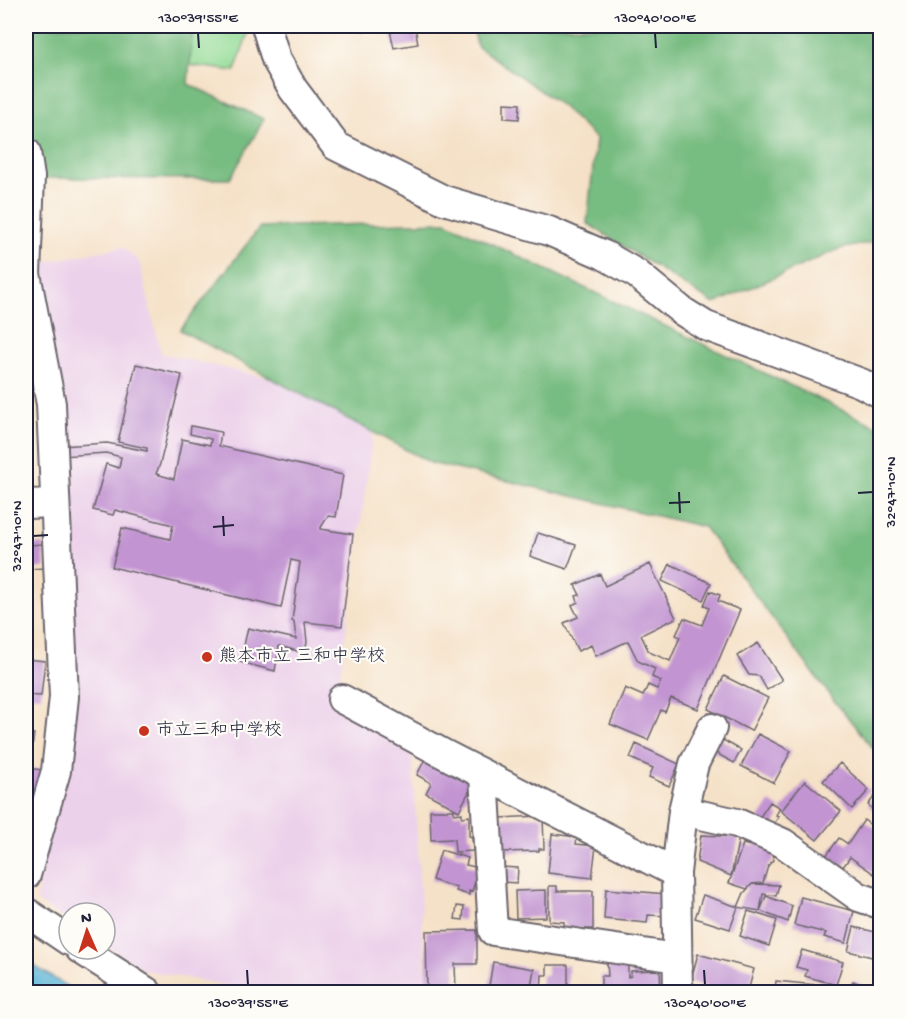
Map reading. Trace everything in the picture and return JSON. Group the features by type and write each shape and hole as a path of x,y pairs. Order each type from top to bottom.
{"street":[{"path":"266,26 276,59 293,88 336,146 444,200 549,231 604,255 637,274 682,311 706,326 861,383 880,393"},
{"path":"26,152 30,177 26,274 51,404 64,697 56,771 26,875"},
{"path":"26,504 55,502"},
{"path":"342,699 676,873"},
{"path":"678,993 676,873 683,811 694,764 712,728"},
{"path":"484,775 492,931 677,958"},
{"path":"683,811 737,823 783,843 859,897 880,904"},
{"path":"26,912 57,933"},
{"path":"98,961 147,993"}],"shaded area":[{"name":"熊本市立 三和中学校","path":"123,247 139,261 161,353 377,404 336,705 412,749 426,992 261,992 144,970 117,953 117,901 57,901 57,914 36,901 65,742 75,608 61,464 60,391 40,263"}],"green space":[{"path":"26,26 250,26 235,71 26,44"},
{"path":"26,26 193,26 188,84 264,119 230,179 26,178"},
{"path":"473,26 880,26 880,241 839,249 714,304 587,223 596,139 562,106 477,46"},
{"path":"446,222 880,428 880,757 832,698 704,527 431,463 180,330 260,227"}],"water":[{"path":"26,961 76,992 26,992"}],"building":[{"path":"362,26 385,26 385,27 363,31"},
{"path":"389,26 415,26 418,44 394,48"},
{"path":"504,103 520,104 519,119 504,118"},
{"name":"熊本市立 三和中学校","path":"136,364 182,375 156,474 174,479 182,439 210,445 211,439 190,434 191,426 221,432 219,446 343,475 336,517 328,516 320,529 353,534 342,626 305,622 307,642 305,653 279,646 275,671 240,662 248,628 296,639 292,621 300,562 291,560 281,608 112,567 122,528 170,539 173,525 115,510 113,515 93,510 106,464 119,468 121,457 106,453 62,456 61,446 107,443 147,451 147,448 118,442"},
{"path":"26,525 28,525 29,545 43,544 45,568 26,569"},
{"path":"538,533 576,545 567,569 530,556"},
{"path":"650,564 676,618 641,635 649,652 670,661 680,637 676,635 684,618 702,625 709,608 704,605 710,591 720,595 718,601 740,610 698,709 671,698 665,712 661,710 648,740 610,724 625,688 643,696 648,685 657,689 661,681 652,677 655,669 638,661 628,641 596,656 591,645 578,651 564,623 578,617 572,605 578,602 576,596 580,595 575,585 600,574 605,586"},
{"path":"670,564 711,583 703,600 662,581"},
{"path":"758,643 782,680 767,690 759,676 749,675 737,656"},
{"path":"26,659 45,661 41,696 26,695"},
{"path":"724,676 768,698 751,731 708,709"},
{"path":"26,733 34,734 31,756 26,755"},
{"path":"758,734 791,751 774,783 741,766"},
{"path":"719,738 741,750 734,763 712,751"},
{"path":"636,744 679,764 669,786 649,777 653,768 630,758"},
{"path":"427,755 475,780 459,811 426,793 431,783 417,775"},
{"path":"840,763 869,790 852,809 823,781"},
{"path":"26,768 43,770 26,839"},
{"path":"805,781 841,811 817,840 781,811"},
{"path":"874,797 880,802 874,810 868,805"},
{"path":"770,802 780,808 776,815 779,816 771,829 757,821"},
{"path":"430,810 454,810 454,814 462,813 462,817 469,816 469,836 472,837 473,851 455,852 454,839 431,840"},
{"path":"543,816 544,849 500,852 498,818"},
{"path":"864,820 880,832 880,878 850,857 843,867 826,856 839,838 848,844"},
{"path":"552,834 577,837 576,844 596,846 592,878 548,873"},
{"path":"701,835 739,837 731,876 697,862"},
{"path":"752,841 774,853 763,883 752,884 747,889 729,883 743,844 755,847"},
{"path":"441,850 468,858 466,865 479,868 469,895 456,891 457,888 432,880"},
{"path":"501,867 518,868 517,883 500,882"},
{"path":"752,884 779,885 776,896 763,894 760,911 738,907 744,893"},
{"path":"549,886 557,886 557,891 593,891 593,929 564,929 564,922 549,921"},
{"path":"606,889 667,894 665,916 648,915 647,923 604,919"},
{"path":"546,890 546,917 516,918 515,891"},
{"path":"703,895 738,907 730,929 695,918"},
{"path":"766,896 792,906 788,922 760,911"},
{"path":"801,897 854,911 846,943 824,937 826,933 794,925"},
{"path":"457,906 464,907 463,920 455,919"},
{"path":"748,911 777,920 769,946 740,936"},
{"path":"854,927 880,933 880,959 848,951"},
{"path":"477,930 477,964 455,964 456,992 427,992 426,931"},
{"path":"802,950 843,962 836,985 805,976 807,970 796,967"},
{"path":"698,954 754,969 748,992 726,992 690,983"},
{"path":"493,962 534,969 530,992 488,992"},
{"path":"607,963 628,963 628,977 631,976 631,971 660,970 661,992 601,992 601,976 608,976"},
{"path":"547,965 568,965 568,992 541,992 542,975 547,975"},
{"path":"776,981 816,985 816,992 769,992 769,988 775,989"},
{"path":"853,981 880,992 846,992"}],"place":[{"name":"熊本市立 三和中学校","path":"207,657"},
{"name":"市立三和中学校","path":"144,731"}]}
